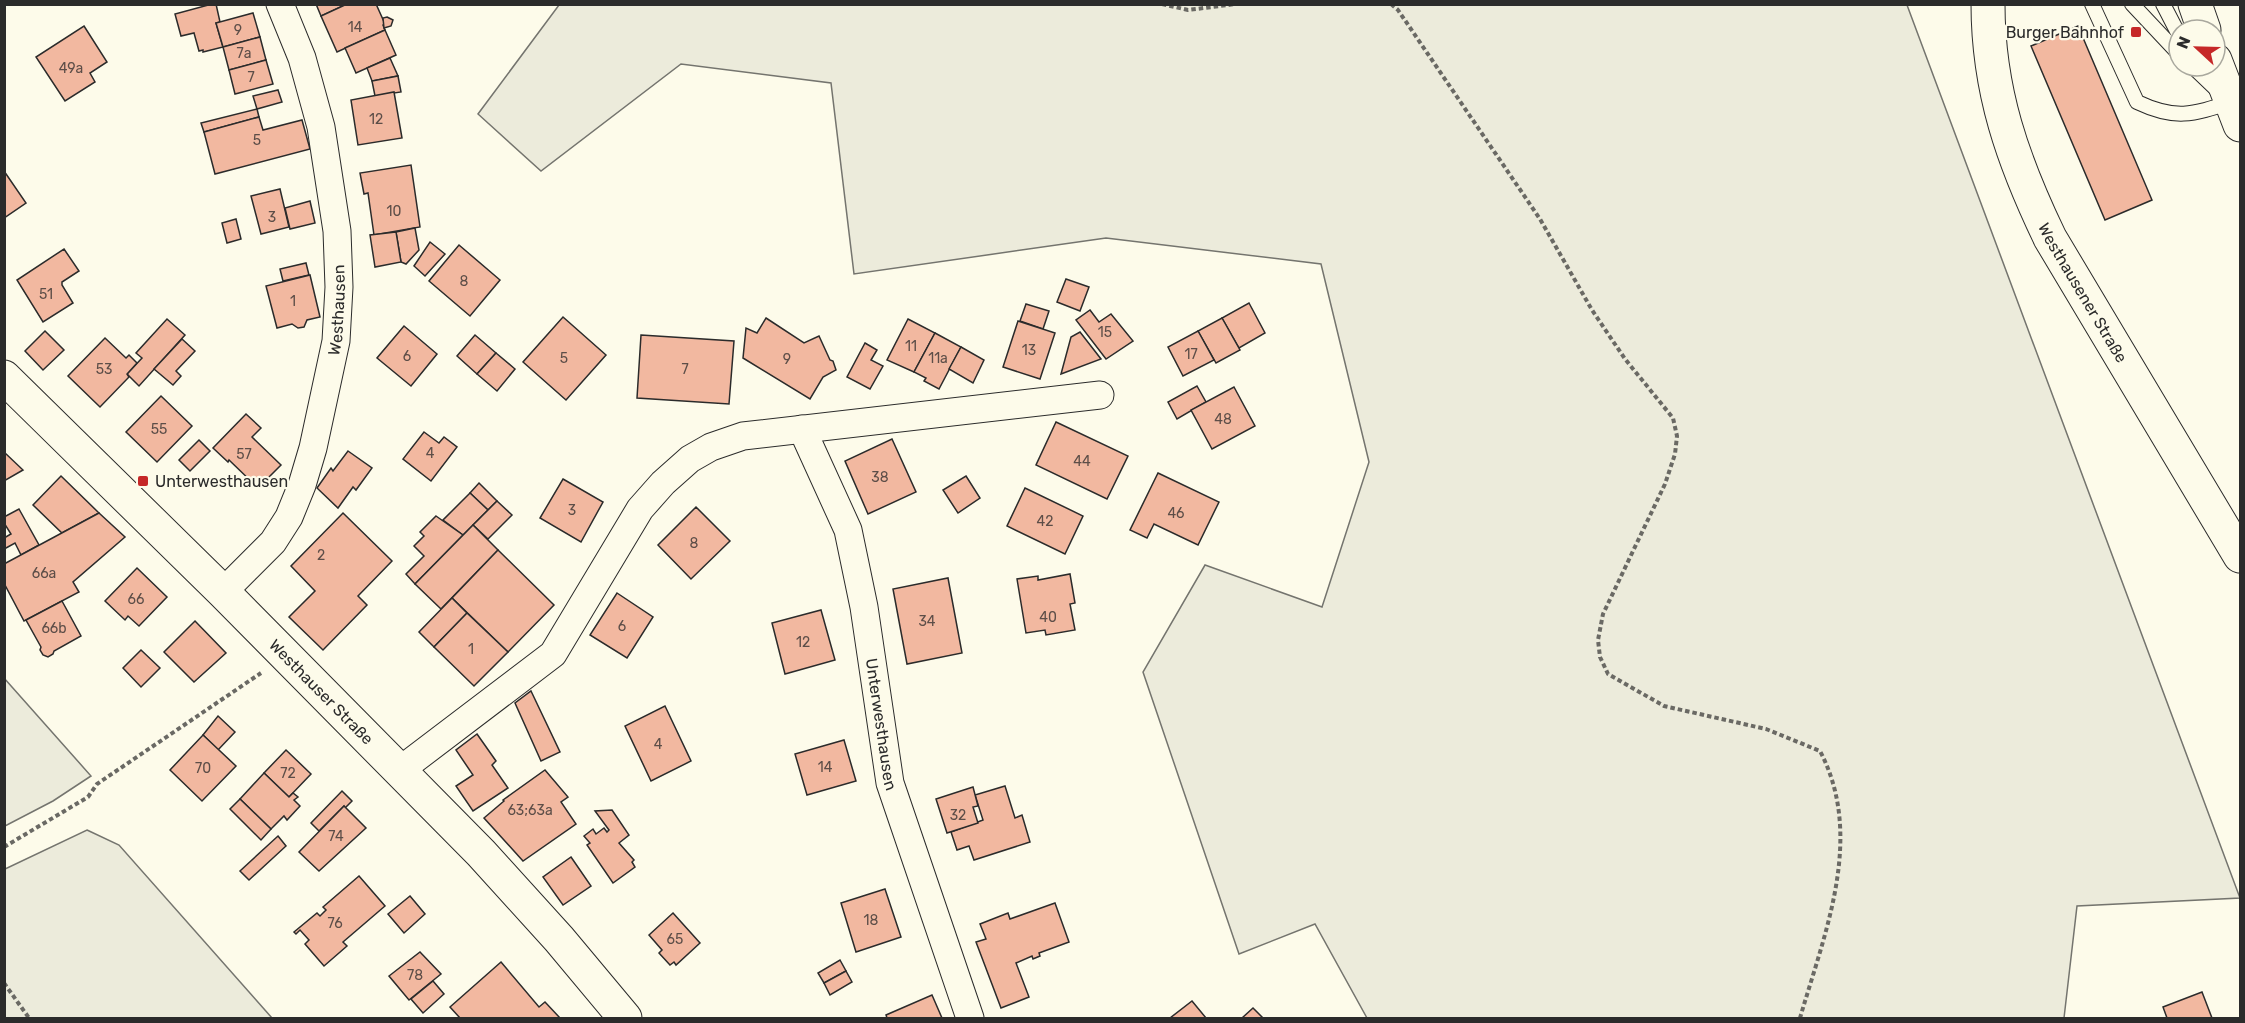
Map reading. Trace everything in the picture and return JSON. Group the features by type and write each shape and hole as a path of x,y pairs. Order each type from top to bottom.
{"main road":[{"name":"Westhausener Straße","path":"1988,4 1988,41 1997,93 2010,144 2029,193 2050,238 2241,556"},
{"path":"2222,78 2236,114"},
{"name":"Westhauser Straße","path":"4,377 223,592 481,853 559,939 625,1018"}],"street":[{"name":"Westhausen","path":"223,592 273,542 290,517 313,448 336,341 339,287 337,231 321,128 302,58 280,4"},
{"path":"399,771 553,654 640,509 663,483 690,459 711,447 743,436 1100,395"},
{"name":"Unterwesthausen","path":"802,429 848,530 864,607 890,783 970,1018"}],"lane":[{"path":"2092,4 2137,102 2166,113 2236,114"},
{"path":"2132,4 2167,41"},
{"path":"2163,4 2170,18"},
{"path":"2203,78 2236,114"},
{"path":"2211,78 2236,114"}],"path":[{"path":"1162,4 1188,10 1236,4"},
{"path":"1391,4 1398,10 1540,219 1592,310 1626,359 1673,418 1677,436 1675,454 1665,484 1603,614 1598,640 1600,657 1608,674 1664,705 1766,729 1820,751 1829,768 1841,821 1841,860 1832,907 1800,1018"},
{"path":"4,847 88,797 97,784 286,657"},
{"path":"4,983 29,1018"}],"shaded area":[{"path":"559,5 1907,5 2240,898 2077,906 2064,1018 1367,1018 1315,924 1239,954 1143,672 1205,565 1322,607 1369,462 1321,264 1106,238 854,274 831,83 681,64 541,171 478,114"},
{"path":"4,678 91,776 53,801 5,826"},
{"path":"87,830 119,845 272,1018 5,1018 5,869"}],"building":[{"path":"216,4 220,22 216,23 223,47 203,52 203,50 199,51 194,33 181,36 175,14"},
{"path":"316,4 347,4 321,16"},
{"path":"347,4 376,4 385,24 383,25 385,30 337,52 321,16"},
{"path":"253,13 260,37 223,47 216,23"},
{"path":"383,18 393,20 391,26 384,28"},
{"path":"84,26 107,62 90,73 95,82 65,101 36,57"},
{"path":"2078,26 2152,200 2105,220 2031,46"},
{"path":"385,30 396,55 356,73 345,48"},
{"path":"260,37 266,60 229,70 223,47"},
{"path":"390,58 398,76 372,81 367,68"},
{"path":"266,60 273,84 235,94 229,70"},
{"path":"398,76 401,92 375,96 372,81"},
{"path":"278,90 282,102 257,109 253,96"},
{"path":"394,92 402,138 358,145 351,100"},
{"path":"257,109 259,117 204,132 201,123"},
{"path":"259,117 263,130 302,120 310,149 215,174 204,132"},
{"path":"411,165 420,227 374,235 368,193 364,194 360,173"},
{"path":"4,171 26,203 4,218"},
{"path":"280,189 289,227 261,234 251,196"},
{"path":"310,201 315,223 290,229 285,208"},
{"path":"236,219 241,239 227,243 222,223"},
{"path":"415,228 419,250 406,264 401,262 396,232"},
{"path":"396,232 401,262 375,267 370,235"},
{"path":"430,242 445,254 425,276 414,266"},
{"path":"459,245 500,280 470,316 429,281"},
{"path":"64,249 79,271 62,282 73,303 43,322 17,280"},
{"path":"306,263 309,275 283,281 280,269"},
{"path":"310,275 320,317 307,320 304,327 298,328 292,324 277,328 266,286"},
{"path":"1066,279 1089,287 1080,311 1057,302"},
{"path":"1249,303 1265,333 1239,348 1222,318"},
{"path":"1026,304 1049,311 1043,329 1020,321"},
{"path":"1090,310 1099,322 1111,314 1133,341 1106,359 1076,320"},
{"path":"563,317 606,355 566,400 523,362"},
{"path":"766,318 804,343 819,336 830,360 833,361 836,370 823,377 810,399 743,358 746,328 757,333"},
{"path":"1222,318 1240,350 1216,363 1198,331"},
{"path":"167,319 185,335 139,386 127,374 142,358 136,353"},
{"path":"908,319 935,333 914,372 887,360"},
{"path":"1018,321 1055,333 1040,379 1003,367"},
{"path":"404,326 437,354 411,386 377,358"},
{"path":"45,331 64,350 43,370 25,351"},
{"path":"1198,331 1214,360 1183,376 1168,347"},
{"path":"1080,332 1101,359 1061,374 1071,337"},
{"path":"935,333 961,347 939,389 924,381 926,378 914,372"},
{"path":"475,335 496,353 477,374 457,356"},
{"path":"641,335 734,341 729,404 637,398"},
{"path":"105,338 126,358 129,355 137,363 127,374 129,377 100,407 68,376"},
{"path":"182,339 195,351 176,371 181,376 173,385 154,369"},
{"path":"865,343 877,350 871,360 883,366 870,389 847,377"},
{"path":"961,347 984,360 973,383 949,369"},
{"path":"496,353 515,369 497,391 477,374"},
{"path":"1197,386 1206,402 1177,419 1168,402"},
{"path":"1234,387 1255,426 1212,449 1191,410"},
{"path":"161,396 192,426 157,462 126,432"},
{"path":"246,414 261,428 252,437 281,465 258,488 213,448"},
{"path":"1056,422 1128,456 1107,499 1036,465"},
{"path":"424,432 439,443 444,437 457,447 431,481 403,459"},
{"path":"892,439 916,492 868,514 845,461"},
{"path":"199,440 210,451 190,471 179,460"},
{"path":"348,451 372,468 356,490 353,487 338,508 317,488 331,468 333,471"},
{"path":"4,452 23,470 4,481"},
{"path":"1158,473 1219,502 1198,545 1154,524 1147,538 1130,530"},
{"path":"61,476 99,513 62,533 33,505"},
{"path":"966,476 980,498 958,513 943,490"},
{"path":"563,479 603,502 581,542 540,518"},
{"path":"479,483 497,501 488,510 470,493"},
{"path":"1025,488 1083,516 1065,554 1007,526"},
{"path":"470,493 488,510 463,535 443,520"},
{"path":"497,501 512,515 488,539 473,525"},
{"path":"696,507 730,541 691,579 658,545"},
{"path":"19,509 39,545 21,555 15,543 6,548 4,546 4,538 11,534 4,523 4,517"},
{"path":"99,513 125,537 73,582 79,592 24,621 5,585 4,564"},
{"path":"343,513 392,561 358,596 367,605 323,650 289,617 315,591 291,566"},
{"path":"436,516 463,535 415,584 406,574 424,556 414,546 424,536 420,532"},
{"path":"473,525 498,550 441,609 415,584"},
{"path":"498,550 554,605 508,652 452,598"},
{"path":"137,568 167,597 139,626 128,616 125,620 105,601"},
{"path":"1070,574 1075,603 1070,604 1075,630 1046,635 1045,630 1026,633 1017,579 1038,576 1038,580"},
{"path":"948,578 962,653 907,664 893,589"},
{"path":"617,593 653,617 627,658 590,635"},
{"path":"452,598 467,613 434,647 419,632"},
{"path":"62,601 81,636 54,651 48,657 40,650 41,647 26,620"},
{"path":"821,610 835,660 785,674 772,623"},
{"path":"467,613 508,652 474,686 434,647"},
{"path":"195,621 226,653 194,682 164,652"},
{"path":"141,650 160,668 141,687 123,668"},
{"path":"531,691 560,752 541,761 515,703"},
{"path":"665,706 691,761 651,781 625,726"},
{"path":"218,716 235,732 218,750 203,735"},
{"path":"477,734 496,761 492,765 508,788 473,811 456,786 473,775 456,750"},
{"path":"203,735 236,766 202,801 170,770"},
{"path":"844,740 856,781 807,795 795,754"},
{"path":"286,750 311,774 289,797 264,773"},
{"path":"545,770 568,797 561,802 576,824 523,861 484,818 503,800"},
{"path":"264,773 289,797 293,793 298,797 294,800 300,806 287,820 284,816 271,829 240,799"},
{"path":"1005,786 1015,818 1022,815 1030,842 974,860 969,846 957,850 951,832 983,820 975,795"},
{"path":"973,787 978,806 973,807 978,823 947,833 936,799"},
{"path":"342,791 352,801 319,831 311,823"},
{"path":"240,799 271,829 261,840 230,809"},
{"path":"344,806 366,828 319,871 299,852"},
{"path":"612,810 629,835 619,843 634,860 632,862 635,867 613,883 587,845 590,843 584,836 593,829 596,834 604,828 607,832 609,830 595,811"},
{"path":"278,836 286,846 249,880 240,871"},
{"path":"571,857 591,886 563,905 543,877"},
{"path":"359,876 385,906 343,942 347,946 324,966 305,944 309,940 300,930 296,934 294,932 317,913 320,916 326,910 323,907"},
{"path":"885,889 901,937 856,952 841,903"},
{"path":"410,896 425,914 404,933 388,914"},
{"path":"1055,903 1069,942 1039,953 1040,956 1033,959 1032,956 1016,963 1029,997 1001,1008 976,942 986,939 980,924 1008,913 1010,919"},
{"path":"673,913 700,943 676,965 674,962 670,965 659,953 662,950 649,935"},
{"path":"420,952 441,974 409,1000 389,976"},
{"path":"840,960 846,971 824,983 818,973"},
{"path":"501,962 539,1007 545,1002 560,1018 460,1018 450,1007"},
{"path":"846,971 852,982 830,995 824,983"},
{"path":"433,981 444,994 423,1013 411,999"},
{"path":"2202,992 2212,1018 2167,1018 2163,1007"},
{"path":"932,995 942,1018 887,1018 886,1015"},
{"path":"1192,1001 1206,1018 1170,1018"},
{"path":"1253,1008 1263,1018 1242,1018"}],"place":[{"name":"Burger Bahnhof","path":"2136,32"},
{"name":"Unterwesthausen","path":"143,481"}]}
